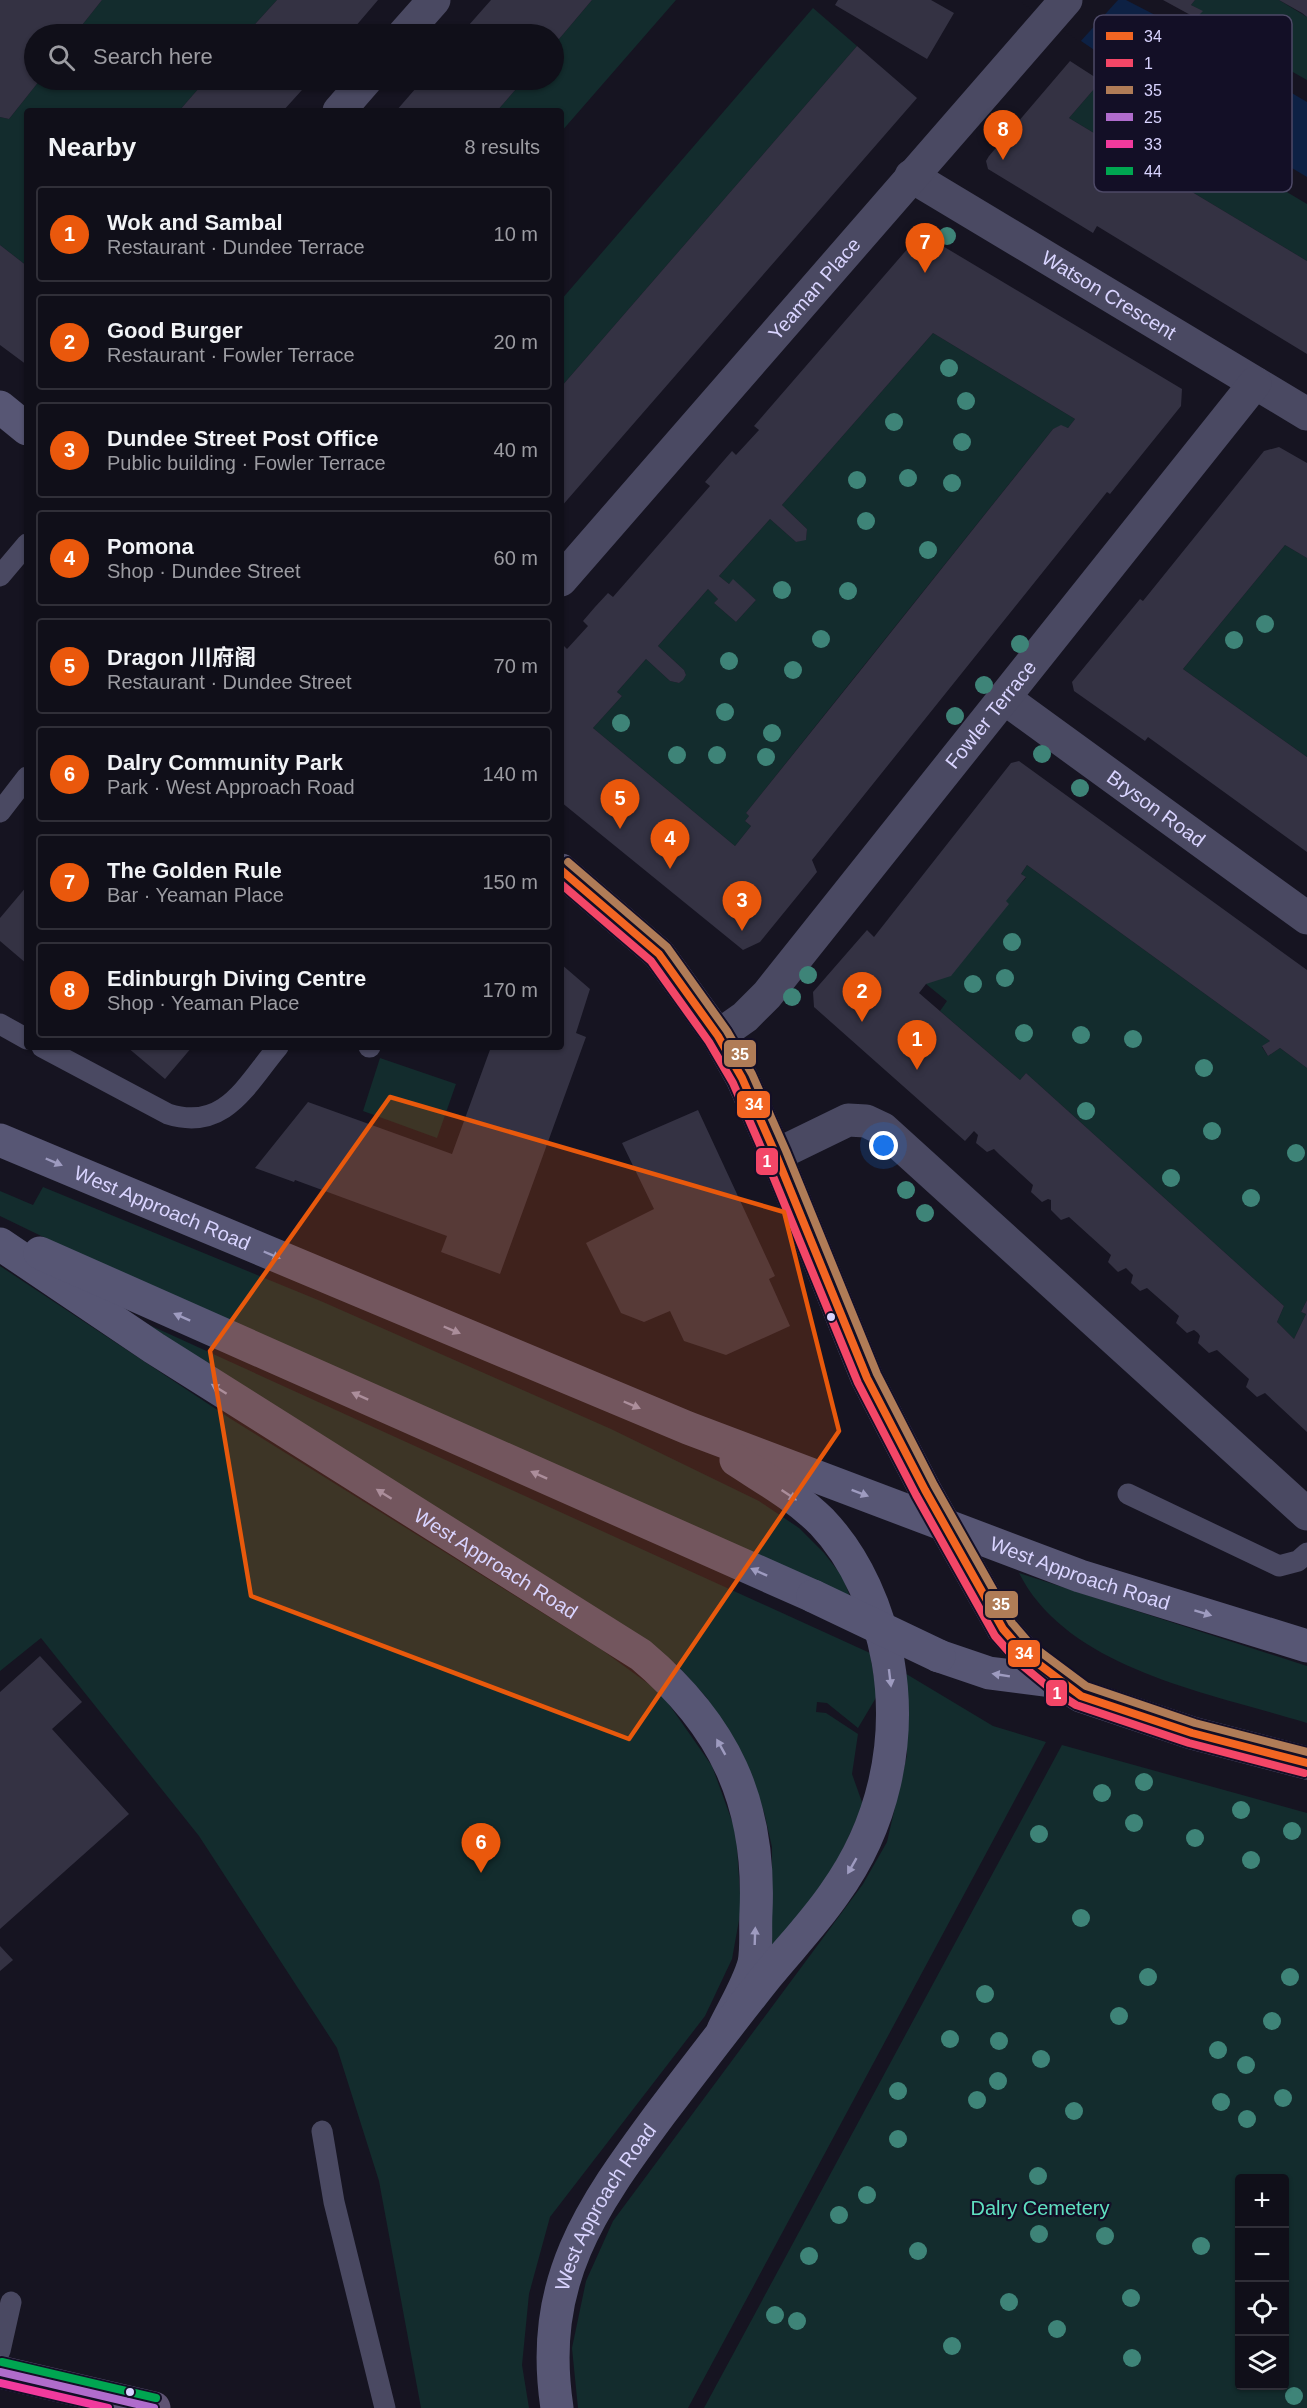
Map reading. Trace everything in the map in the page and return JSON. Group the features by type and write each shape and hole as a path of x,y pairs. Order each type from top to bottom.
{"main road":[{"path":"0,2372 154,2408"}],"street":[{"path":"413,24 434,0"},
{"name":"Yeaman Place","path":"564,577 910,176 1066,0"},
{"path":"342,108 357,90"},
{"name":"Watson Crescent","path":"910,176 1307,414"},
{"name":"Fowler Terrace","path":"718,1036 745,1017 766,995 1255,383"},
{"path":"0,408 24,427"},
{"name":"Bryson Road","path":"1004,698 1307,918"},
{"path":"564,873 659,954 718,1036 742,1078 776,1155 867,1378 925,1490 1003,1629 1024,1653 1059,1682 1081,1696 1134,1715 1307,1763"},
{"path":"776,1155 848,1120 866,1121 883,1129 1307,1514"},
{"name":"West Approach Road","path":"0,1140 688,1428 1080,1576 1307,1646"},
{"path":"0,1234 813,1596 939,1656 989,1673 1059,1682"},
{"name":"West Approach Road","path":"0,1244 154,1348 641,1655 671,1681 695,1707 730,1764 741,1792 753,1846 756,1900 754,1962 723,2030"},
{"name":"West Approach Road","path":"557,2408 553,2381 556,2320 561,2293 577,2242 617,2172 723,2030 833,1895 867,1838 876,1815 890,1757 893,1704 885,1642 872,1602 838,1542 821,1521 797,1501 688,1428"}],"lane":[{"path":"0,576 24,548"},
{"path":"0,812 24,781"},
{"path":"0,1024 24,1037"},
{"path":"48,1050 168,1114 186,1120 202,1119 220,1112 275,1050"},
{"path":"1128,1494 1279,1566 1289,1565 1307,1552"},
{"path":"322,2132 334,2202 385,2408"},
{"path":"0,2351 11,2302"}],"highlighted area":[{"path":"390,1097 784,1212 839,1431 629,1739 251,1596 210,1351"}],"green space":[{"path":"102,0 277,0 255,24 83,24"},
{"path":"592,0 676,0 564,129 564,108 500,108 515,90 564,90 564,33"},
{"path":"1195,0 1279,0 1307,17 1307,80 1292,72 1292,15 1199,15 1202,11 1191,5"},
{"path":"813,8 857,46 564,384 564,297"},
{"path":"1094,89 1094,133 1069,118"},
{"path":"32,90 197,90 182,108 24,108 24,264 0,245 0,117 9,119"},
{"path":"1192,192 1287,192 1307,204 1307,261"},
{"path":"933,333 1075,419 1068,428 1061,426 1053,429 746,813 749,816 745,821 751,826 735,846 593,728 622,696 617,692 646,659 670,681 679,683 686,675 684,670 658,646 708,589 718,599 714,603 736,622 756,600 733,580 729,584 719,576 770,519 796,542 806,539 807,529 782,505"},
{"path":"1285,545 1307,558 1307,757 1183,669"},
{"path":"1027,865 1270,1041 1262,1047 1268,1056 1280,1048 1307,1068 1307,1300 1301,1312 1306,1314 1294,1339 1277,1322 1284,1306 1026,1073 1020,1080 940,1011 947,1001 926,984 1026,878 1021,874"},
{"path":"380,1058 456,1084 437,1138 363,1111"},
{"path":"43,1187 323,1302 611,1429 759,1501 799,1528 824,1553 842,1576 851,1599 227,1326 0,1216 0,1191 33,1205"},
{"path":"0,1266 231,1419 602,1650 661,1693 712,1766 736,1832 741,1909 732,1959 705,2016 550,2217 529,2294 522,2365 529,2408 421,2408 379,2181 337,2048 199,1836 41,1638 0,1671"},
{"path":"123,1313 870,1653 877,1696 858,1728 827,1703 817,1702 816,1712 826,1713 858,1734 852,1774 863,1805 830,1878 771,1958 772,1847 764,1812 752,1781 707,1698 677,1665 650,1645"},
{"path":"1019,1573 1307,1666 1307,1723 1187,1688 1145,1673 1106,1655 1071,1633 1042,1606"},
{"path":"903,1672 993,1726 1046,1742 688,2408 578,2408 572,2348 586,2281 613,2221 863,1884 887,1842 907,1755"},
{"name":"Dalry Cemetery","path":"1062,1745 1307,1813 1307,2408 704,2408"}],"water":[{"path":"1021,0 1126,0 1155,15 1094,15 1094,50"},
{"path":"1292,93 1307,102 1307,177 1292,168"}],"pier":[{"path":"1018,0 1118,0 1104,15 1094,15 1094,27 1080,42"}],"building":[{"path":"0,0 102,0 83,24 24,24 24,90 32,90 9,119 0,117"},
{"path":"277,0 378,0 358,24 255,24"},
{"path":"491,0 592,0 564,33 564,24 470,24"},
{"path":"838,0 931,0 954,13 927,59 835,5"},
{"path":"1163,0 1195,0 1191,5 1203,11 1199,15 1190,15"},
{"path":"1279,0 1307,0 1307,17 1302,13"},
{"path":"857,46 917,98 564,504 564,384"},
{"path":"1070,61 1094,76 1094,89 1069,118 1094,133 1094,192 1192,192 1307,261 1307,354 1097,226 1093,233 988,169 986,161"},
{"path":"197,90 302,90 286,108 182,108"},
{"path":"414,90 515,90 500,108 399,108"},
{"path":"926,236 1182,389 1181,406 1110,494 1107,492 812,860 817,872 760,942 743,950 564,804 564,646 567,649 588,626 583,621 595,607 608,593 613,597 710,486 705,482 732,451 736,455 759,430 754,426 916,239","holes":["933,333 1075,419 1068,428 1061,425 1053,429 746,813 749,816 745,821 751,826 735,846 593,728 622,696 617,692 646,659 670,681 679,683 683,680 686,675 684,670 658,646 708,589 718,599 714,603 736,622 756,600 733,579 729,584 719,576 770,519 796,542 806,540 807,529 782,505"]},
{"path":"0,245 24,264 24,363 0,345"},
{"path":"1279,447 1307,463 1307,558 1285,545 1183,669 1307,757 1307,852 1148,737 1145,741 1074,691 1072,682 1140,599 1143,601 1264,451"},
{"path":"1019,761 1307,970 1307,1068 1280,1048 1268,1056 1262,1046 1270,1041 1027,865 1021,874 1026,877 1006,901 1009,904 951,976 926,984 919,993 1020,1080 1026,1073 1284,1306 1277,1322 1294,1339 1306,1314 1301,1312 1307,1300 1307,1432 1265,1393 1257,1397 1246,1387 1249,1379 1217,1350 1209,1353 1198,1343 1200,1336 1198,1333 1194,1330 1187,1333 1176,1323 1179,1316 1147,1288 1140,1291 1131,1283 1133,1275 1126,1268 1118,1272 1108,1262 1111,1255 1069,1217 1061,1220 1051,1210 1051,1200 1042,1202 1031,1192 1033,1185 994,1149 987,1152 976,1143 978,1135 974,1131 965,1141 814,1007 813,992 867,930 874,937 1011,763"},
{"path":"24,890 24,961 0,941 0,918"},
{"path":"564,967 590,989 576,1033 586,1037 500,1274 441,1252 447,1236 295,1180 294,1182 255,1168 308,1102 452,1154 490,1050 564,1050"},
{"path":"131,1050 189,1050 165,1079"},
{"path":"698,1110 775,1276 769,1279 790,1326 726,1355 684,1341 670,1311 644,1322 621,1313 586,1243 654,1209 622,1143"},
{"path":"40,1656 82,1702 52,1729 129,1814 0,1929 0,1692"},
{"path":"0,1946 13,1960 0,1971"}],"transit line":[{"name":"35","path":"568,862 667,947 727,1031 752,1074 786,1151 877,1374 934,1485 1012,1623 1031,1645 1086,1686 1195,1723 1307,1752"},
{"name":"34","path":"564,873 659,954 718,1036 742,1078 776,1155 867,1378 925,1490 1003,1629 1024,1653 1081,1696 1192,1733 1307,1763"},
{"name":"1","path":"564,887 651,961 709,1042 733,1083 858,1383 916,1495 995,1636 1017,1661 1052,1690 1076,1705 1189,1743 1304,1773"},
{"name":"44","path":"2,2362 156,2398"},
{"name":"25","path":"0,2372 154,2408"},
{"name":"33","path":"0,2383 108,2408"}],"place":[{"name":"Edinburgh Diving Centre","path":"1003,160"},
{"name":"The Golden Rule","path":"925,273"},
{"name":"Dragon 川府阁","path":"620,829"},
{"name":"Pomona","path":"670,869"},
{"name":"Dundee Street Post Office","path":"742,931"},
{"name":"Good Burger","path":"862,1022"},
{"name":"Wok and Sambal","path":"917,1070"},
{"name":"Dalry Community Park","path":"481,1873"}]}
